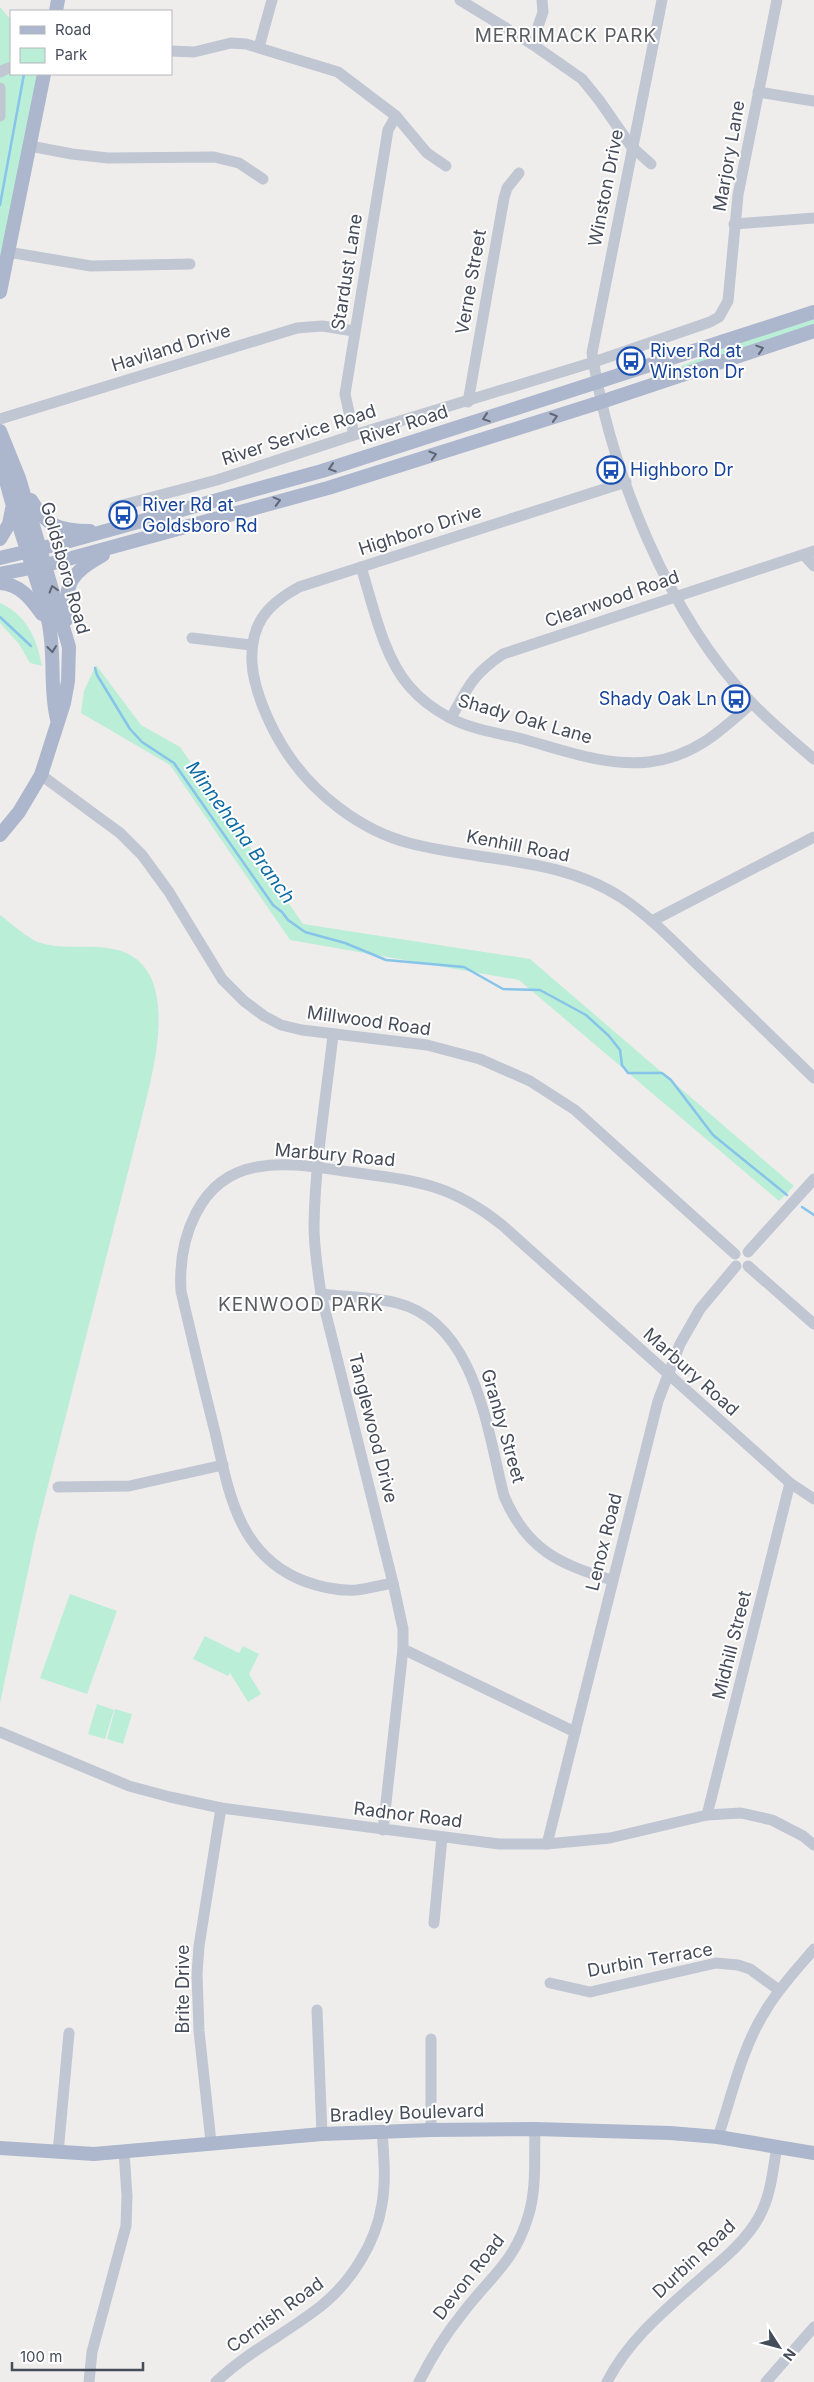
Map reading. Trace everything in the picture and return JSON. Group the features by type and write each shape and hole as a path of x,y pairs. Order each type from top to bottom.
{"main road":[{"path":"0,292 44,75"},
{"name":"River Road","path":"0,558 322,471 814,312"},
{"name":"River Road","path":"0,574 46,565 328,488 601,402 814,332"},
{"name":"Goldsboro Road","path":"0,431 19,478 34,550 32,568 48,621 54,670 53,704 57,719"},
{"name":"Goldsboro Road","path":"0,454 12,503 34,550 46,565 69,647 68,681 64,703 57,719 41,775 19,812 0,835"},
{"path":"19,478 42,517 55,526 74,531 109,530"},
{"path":"0,539 9,524 12,503"},
{"path":"69,647 66,594 73,577 84,565 110,551 150,536"},
{"path":"0,583 16,587 25,593 48,621"},
{"name":"Bradley Boulevard","path":"0,2148 94,2154 210,2142 322,2134 535,2129 670,2132 718,2137 814,2152"}],"street":[{"path":"259,47 272,0"},
{"path":"460,0 532,44 582,79 631,146 651,164"},
{"path":"532,44 542,12 542,0"},
{"name":"Winston Drive","path":"662,0 631,146 592,353 597,383 601,402 626,482 647,540 675,596 718,662 752,703 814,759"},
{"name":"Marjory Lane","path":"720,317 728,301 734,224 776,0"},
{"path":"172,51 194,52 231,43 259,47 338,72 396,116 427,153 446,166"},
{"path":"0,88 0,116"},
{"path":"758,92 814,101"},
{"name":"Stardust Lane","path":"354,435 345,394 388,130 396,116"},
{"path":"30,146 108,158 214,157 239,163 264,179"},
{"name":"Verne Street","path":"468,402 504,198 507,188 519,173"},
{"path":"734,224 814,218"},
{"path":"8,252 91,266 190,264"},
{"name":"River Service Road","path":"115,507 217,480 354,435 468,402 594,362 720,317"},
{"name":"Haviland Drive","path":"0,419 297,328 322,326 354,331"},
{"name":"Highboro Drive","path":"251,645 260,621 280,598 298,587 626,482"},
{"path":"809,553 814,566"},
{"name":"Clearwood Road","path":"451,718 471,680 502,654 809,553"},
{"name":"Shady Oak Lane","path":"361,568 397,670 421,699 451,718 474,727 594,757 616,761 649,762 685,752 706,743 752,703"},
{"path":"192,638 251,645"},
{"name":"Kenhill Road","path":"251,645 253,670 267,715 278,739 309,782 344,812 376,830 408,843 544,867 575,875 621,897 652,921 814,1078"},
{"name":"Millwood Road","path":"41,775 120,833 142,855 170,892 222,979 244,1001 264,1016 281,1025 333,1034 426,1045 480,1059 530,1081 575,1110 735,1254"},
{"path":"652,921 814,837"},
{"name":"Tanglewood Drive","path":"333,1034 318,1168 314,1226 315,1252 321,1294 403,1629 403,1649 383,1830"},
{"name":"Marbury Road","path":"393,1583 357,1590 344,1590 317,1586 291,1576 268,1560 250,1541 234,1507 181,1291 180,1274 184,1242 192,1218 206,1198 231,1177 255,1167 284,1164 420,1181 443,1188 465,1199 502,1225 790,1483 814,1499"},
{"path":"748,1252 814,1179"},
{"path":"739,1250 748,1252 751,1260 748,1266 741,1268 736,1266 733,1259 735,1254 739,1250"},
{"name":"Lenox Road","path":"547,1844 658,1401 680,1344 700,1309 736,1266"},
{"path":"748,1266 814,1324"},
{"name":"Granby Street","path":"321,1294 397,1303 417,1311 444,1331 461,1352 474,1379 504,1496 511,1513 523,1530 540,1548 559,1561 612,1580"},
{"path":"58,1487 129,1486 223,1465"},
{"name":"Midhill Street","path":"707,1815 790,1483"},
{"path":"403,1649 574,1732"},
{"name":"Radnor Road","path":"0,1732 129,1786 221,1808 499,1844 547,1844 610,1838 707,1815 742,1813 772,1820 803,1836 814,1845"},
{"name":"Brite Drive","path":"210,2142 199,2031 197,1974 199,1946 221,1808"},
{"path":"434,1924 442,1837"},
{"path":"718,2137 752,2036 779,1990 814,1949"},
{"name":"Durbin Terrace","path":"550,1983 590,1992 716,1963 738,1965 750,1969 779,1990"},
{"path":"318,2010 322,2134"},
{"path":"58,2152 69,2033"},
{"path":"431,2039 431,2130"},
{"name":"Devon Road","path":"419,2382 435,2352 456,2321 505,2265 520,2240 529,2216 534,2192 535,2129"},
{"name":"Cornish Road","path":"223,2380 255,2351 321,2306 354,2272 372,2238 382,2205 384,2178 382,2132"},
{"name":"Durbin Road","path":"607,2382 614,2367 638,2335 734,2249 752,2230 767,2197 777,2146"},
{"path":"89,2382 92,2352 126,2226 127,2196 124,2151"},
{"path":"766,2382 814,2327"}],"green space":[{"path":"0,7 10,19 10,75 42,75 0,258"},
{"path":"814,319 814,326 675,370 733,345"},
{"path":"0,603 24,621 34,637 42,666 30,663 19,644 0,623"},
{"path":"96,665 141,725 180,747 303,924 530,959 794,1186 779,1201 519,980 290,940 170,765 81,713 84,691"},
{"path":"0,915 25,935 41,943 113,949 135,958 149,975 157,996 159,1021 157,1047 147,1097 37,1529 0,1703"},
{"path":"70,1594 117,1611 87,1694 40,1678"},
{"path":"205,1636 239,1653 243,1646 259,1654 249,1674 261,1694 248,1702 230,1673 228,1676 193,1659"},
{"path":"97,1704 114,1710 105,1739 88,1734"},
{"path":"115,1709 132,1714 123,1744 107,1739"}],"waterway":[{"name":"Minnehaha Branch","path":"0,205 24,75"},
{"name":"Minnehaha Branch","path":"0,617 31,646"},
{"name":"Minnehaha Branch","path":"95,668 97,675 130,729 142,742 174,763 273,905 288,920 305,932 345,943 386,960 464,967 503,989 540,990 586,1015 609,1036 620,1050 622,1065 628,1073 662,1073 671,1080 713,1135 787,1195"},
{"name":"Minnehaha Branch","path":"802,1207 814,1215"}],"place":[{"name":"River Rd at Winston Dr","path":"631,361"},
{"name":"Highboro Dr","path":"611,470"},
{"name":"River Rd at Goldsboro Rd","path":"123,515"},
{"name":"Shady Oak Ln","path":"736,699"}],"district":[{"name":"MERRIMACK PARK","path":"566,35"},
{"name":"KENWOOD PARK","path":"301,1304"}]}
